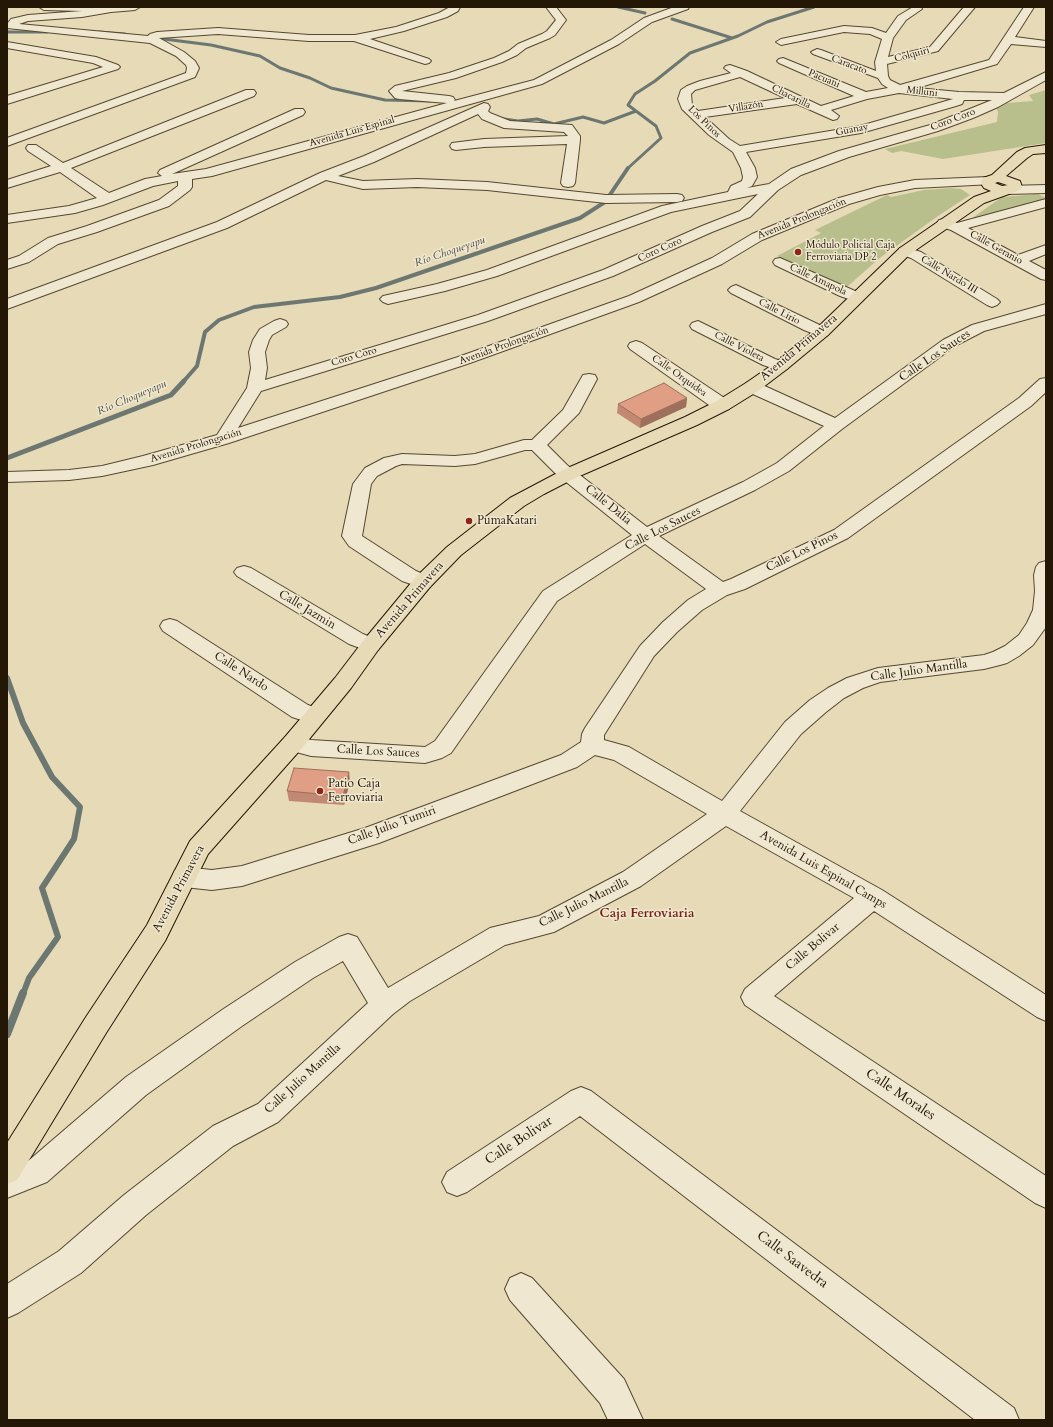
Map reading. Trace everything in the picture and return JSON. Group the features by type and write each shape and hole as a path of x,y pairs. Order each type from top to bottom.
{"main road":[{"name":"Avenida Primavera","path":"979,200 991,181 1013,165 1018,159 1026,153 1046,149"},
{"path":"991,181 1000,190 1010,186 1014,176 1013,165"},
{"name":"Avenida Primavera","path":"7,1170 96,1025 156,933 199,848 293,743 343,683 371,645 423,582 454,551 518,502 569,474 691,422 723,405 752,386 781,366 822,332 857,297 906,252 950,225 979,200 1010,186"}],"street":[{"path":"44,7 107,9 135,7"},
{"path":"153,40 154,36 163,33 218,31 309,38 354,38 400,29 449,12 455,7"},
{"path":"460,102 399,95 395,91 400,88 452,76 498,60 513,53 522,46 546,36 551,33 561,20 551,7"},
{"name":"Avenida Luis Espinal","path":"7,219 70,210 150,182 207,173 460,102 538,82 582,61 615,42 648,20 684,7"},
{"name":"Colquiri","path":"882,62 934,49 970,7"},
{"path":"819,110 865,96 898,89 993,62 1029,7"},
{"path":"882,76 882,62 888,38 902,18 917,8"},
{"path":"7,142 191,75 193,68 191,63 186,58 153,40 11,26 15,22 28,18 90,13 107,9"},
{"path":"781,42 844,29 872,31 888,38"},
{"path":"354,38 424,61"},
{"path":"1007,40 1046,44"},
{"path":"7,45 96,60 114,67 7,100"},
{"name":"Caracato","path":"817,52 882,76"},
{"name":"Pacuani","path":"783,61 865,96"},
{"name":"Chacarilla","path":"721,65 861,129"},
{"name":"Los Pinos","path":"734,194 736,189 747,183 750,177 748,168 738,150 725,142 695,115 686,106 684,99 685,93 691,88 704,83 743,74"},
{"name":"Coro Coro","path":"255,388 483,318 608,273 745,214 773,187 796,172 844,154 934,128 969,115 994,104 1046,75"},
{"name":"Milluni","path":"882,76 886,82 898,89 959,96 1006,97 1034,91 1046,85"},
{"path":"7,304 222,225 325,176 369,159 538,82"},
{"path":"7,184 63,167 250,93"},
{"name":"Guanay","path":"738,150 861,129 958,101 959,96"},
{"name":"Villazón","path":"695,115 797,100"},
{"path":"484,107 482,111 486,116 508,125 568,128 572,132 574,140 568,183"},
{"path":"150,182 178,166 299,112"},
{"path":"456,146 484,143 574,140"},
{"path":"32,148 63,167 107,198"},
{"path":"342,181 362,177 442,173 506,176 568,183 583,183"},
{"path":"7,265 24,258 53,241 92,229 164,203 184,187 185,176"},
{"path":"325,176 363,185 417,183 487,186 606,199 662,200 695,198 708,201"},
{"name":"Avenida Prolongación","path":"9,479 102,471 147,461 223,439 464,360 634,299 717,261 757,237 844,201 878,190 915,184 991,181"},
{"path":"1010,186 1044,190"},
{"path":"388,299 440,288 492,273 654,213 734,194 773,187"},
{"path":"950,225 1046,203"},
{"name":"Calle Geranio","path":"950,225 1046,276"},
{"path":"1017,260 1046,249"},
{"name":"Calle Nardo III","path":"906,252 916,255 992,302"},
{"name":"Calle Amapola","path":"780,262 845,293 857,297"},
{"name":"Calle Lirio","path":"736,290 822,332"},
{"name":"Calle Los Sauces","path":"293,743 311,748 425,755 443,747 550,596 645,535 756,482 783,467 836,425 949,343 978,328 1046,309"},
{"path":"223,439 255,388 259,368 257,352 259,346 266,332 280,324"},
{"name":"Calle Violeta","path":"698,326 769,362 781,366"},
{"name":"Calle Orquidea","path":"636,346 723,405"},
{"path":"423,582 402,572 356,542 352,536 362,484 371,472 390,462 402,459 455,461 475,459 524,445 537,445 570,413 589,379"},
{"name":"Calle Los Pinos","path":"592,746 593,734 648,651 670,626 695,605 720,590 738,584 841,534 1025,402 1046,383"},
{"path":"752,386 836,425"},
{"name":"Calle Dalia","path":"537,445 561,469 645,535 720,590"},
{"name":"Calle Julio Mantilla","path":"7,1302 70,1262 135,1205 223,1136 268,1113 384,1006 401,993 499,936 545,925 632,879 725,814 793,728 818,706 836,693 855,683 878,676 984,662 1000,658 1012,651 1026,640 1037,625 1043,610 1045,591 1044,575 1046,568"},
{"name":"Calle Jazmin","path":"244,572 356,639 371,645"},
{"name":"Calle Nardo","path":"170,626 300,711 314,716"},
{"name":"Avenida Luis Espinal Camps","path":"592,746 621,753 725,814 873,896 1046,1009"},
{"name":"Calle Julio Tumiri","path":"184,877 212,880 242,876 371,836 569,761 592,746"},
{"name":"Calle Bolivar","path":"754,997 873,896"},
{"path":"7,1184 37,1172 136,1086 232,1018 304,970 348,945 384,1006"},
{"name":"Calle Morales","path":"754,997 1046,1193"},
{"name":"Calle Bolivar","path":"457,1182 581,1100"},
{"name":"Calle Saavedra","path":"581,1100 1002,1420"},
{"path":"521,1288 612,1391 626,1420"}],"green space":[{"path":"1046,90 1046,143 943,159 901,151 892,153 885,149 997,122 998,112 994,102 1007,103 1033,101 1029,95"},
{"path":"951,188 961,189 970,195 881,257 848,286 840,286 777,256 821,233 815,230 887,195 891,197 924,190"},
{"path":"1038,194 1046,198 1046,201 968,221 1002,197"}],"building":[{"path":"664,383 687,398 641,419 618,404"},
{"path":"294,768 349,772 343,796 287,791"}],"waterway":[{"path":"618,7 645,13"},
{"name":"Río Choqueyapu","path":"636,111 628,105 635,94 655,81 690,53 738,36 767,22 814,7"},
{"path":"672,19 732,38"},
{"path":"7,32 47,32"},
{"path":"99,32 125,34"},
{"path":"156,38 211,45 260,56 280,68 310,78 331,88 385,100 431,101"},
{"path":"497,118 518,121 537,119 554,124 583,117 604,123 636,111"},
{"name":"Río Choqueyapu","path":"628,168 661,138 656,126 636,111"},
{"name":"Río Choqueyapu","path":"183,382 197,366 205,332 219,320 254,307 340,297 376,288 580,218 605,202 628,168"},
{"name":"Río Choqueyapu","path":"7,458 171,395 184,381"},
{"path":"7,678 23,723 52,777 80,807 74,839 42,888 58,937 29,978 23,994"},
{"path":"7,1034 23,993"}],"place":[{"name":"Módulo Policial Caja Ferroviaria DP 2","path":"798,252"},
{"name":"PumaKatari","path":"469,521"},
{"name":"Patio Caja Ferroviaria","path":"320,791"}],"district":[{"name":"Caja Ferroviaria","path":"647,914"}]}
